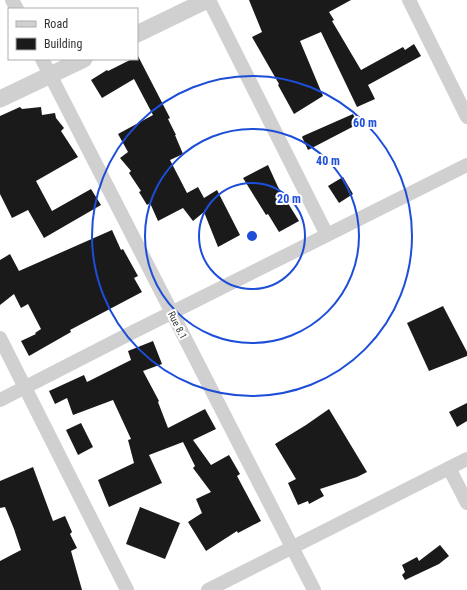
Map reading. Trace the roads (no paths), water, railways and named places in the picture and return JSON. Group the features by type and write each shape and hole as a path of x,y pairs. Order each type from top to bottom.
{"street":[{"path":"138,34 208,0 327,235"},
{"path":"409,0 467,117"},
{"name":"Rue 8.1","path":"42,60 314,590"},
{"path":"0,99 82,60"},
{"path":"0,400 467,166"},
{"path":"0,338 127,590"},
{"path":"208,590 467,459"},
{"path":"449,468 467,503"}]}
